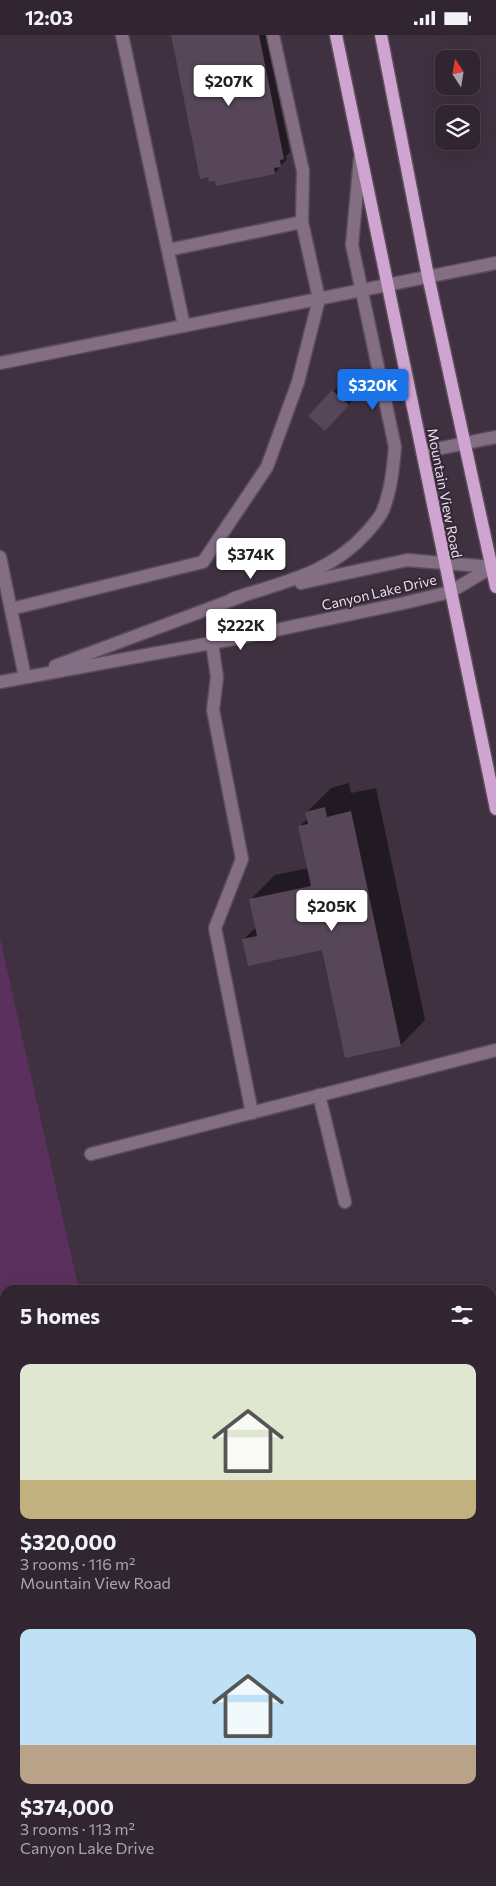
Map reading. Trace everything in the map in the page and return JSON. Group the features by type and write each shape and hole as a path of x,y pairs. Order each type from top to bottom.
{"main road":[{"name":"Mountain View Road","path":"336,35 496,809"},
{"name":"Mountain View Road","path":"381,35 428,276 464,442 494,567 496,587"}],"street":[{"path":"122,35 184,326"},
{"path":"12,609 203,562 267,467 298,382 318,299 302,222 303,171 273,35"},
{"path":"232,599 316,571 339,558 356,544 382,512 393,473 395,447 352,245 360,153"},
{"path":"168,250 302,222"},
{"path":"0,363 496,263"},
{"path":"422,452 496,437"},
{"path":"0,557 25,677"},
{"name":"Canyon Lake Drive","path":"25,677 232,599 407,560 494,567"},
{"name":"Canyon Lake Drive","path":"0,682 212,643 404,603 450,592 494,567"},
{"path":"212,643 217,677 214,710 242,859 215,928 252,1113"},
{"path":"91,1154 496,1050"},
{"path":"319,1095 344,1202"}],"shaded area":[{"path":"0,938 78,1285 0,1285"}],"building":[{"path":"171,35 259,35 284,159 280,160 281,167 274,168 275,174 216,186 215,181 209,182 208,177 200,179"},
{"path":"332,390 349,405 325,431 308,416"},
{"path":"325,807 327,817 351,811 401,1046 345,1058 322,950 248,966 242,939 257,936 249,899 311,886 298,826 308,824 305,812"}]}
